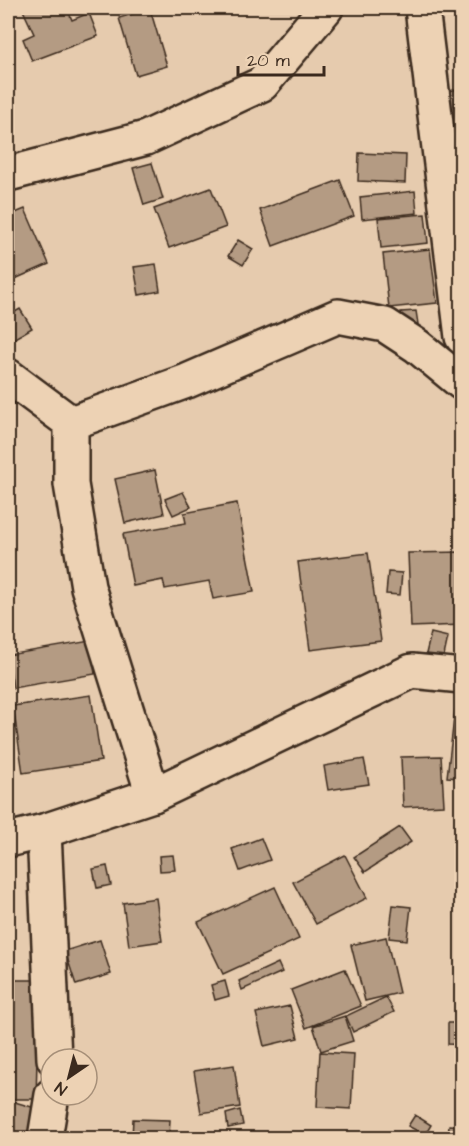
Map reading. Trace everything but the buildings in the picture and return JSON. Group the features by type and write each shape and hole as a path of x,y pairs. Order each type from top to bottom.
{"street":[{"path":"8,174 146,138 262,84 326,8"},
{"path":"422,8 462,337"},
{"path":"71,423 186,381 338,316 385,325 417,346 462,383"},
{"path":"8,376 71,423"},
{"path":"71,423 71,484 88,587 153,795"},
{"path":"8,840 44,831 153,795 412,671 462,676"},
{"path":"44,831 53,1047"},
{"path":"45,1138 50,1107"}]}
